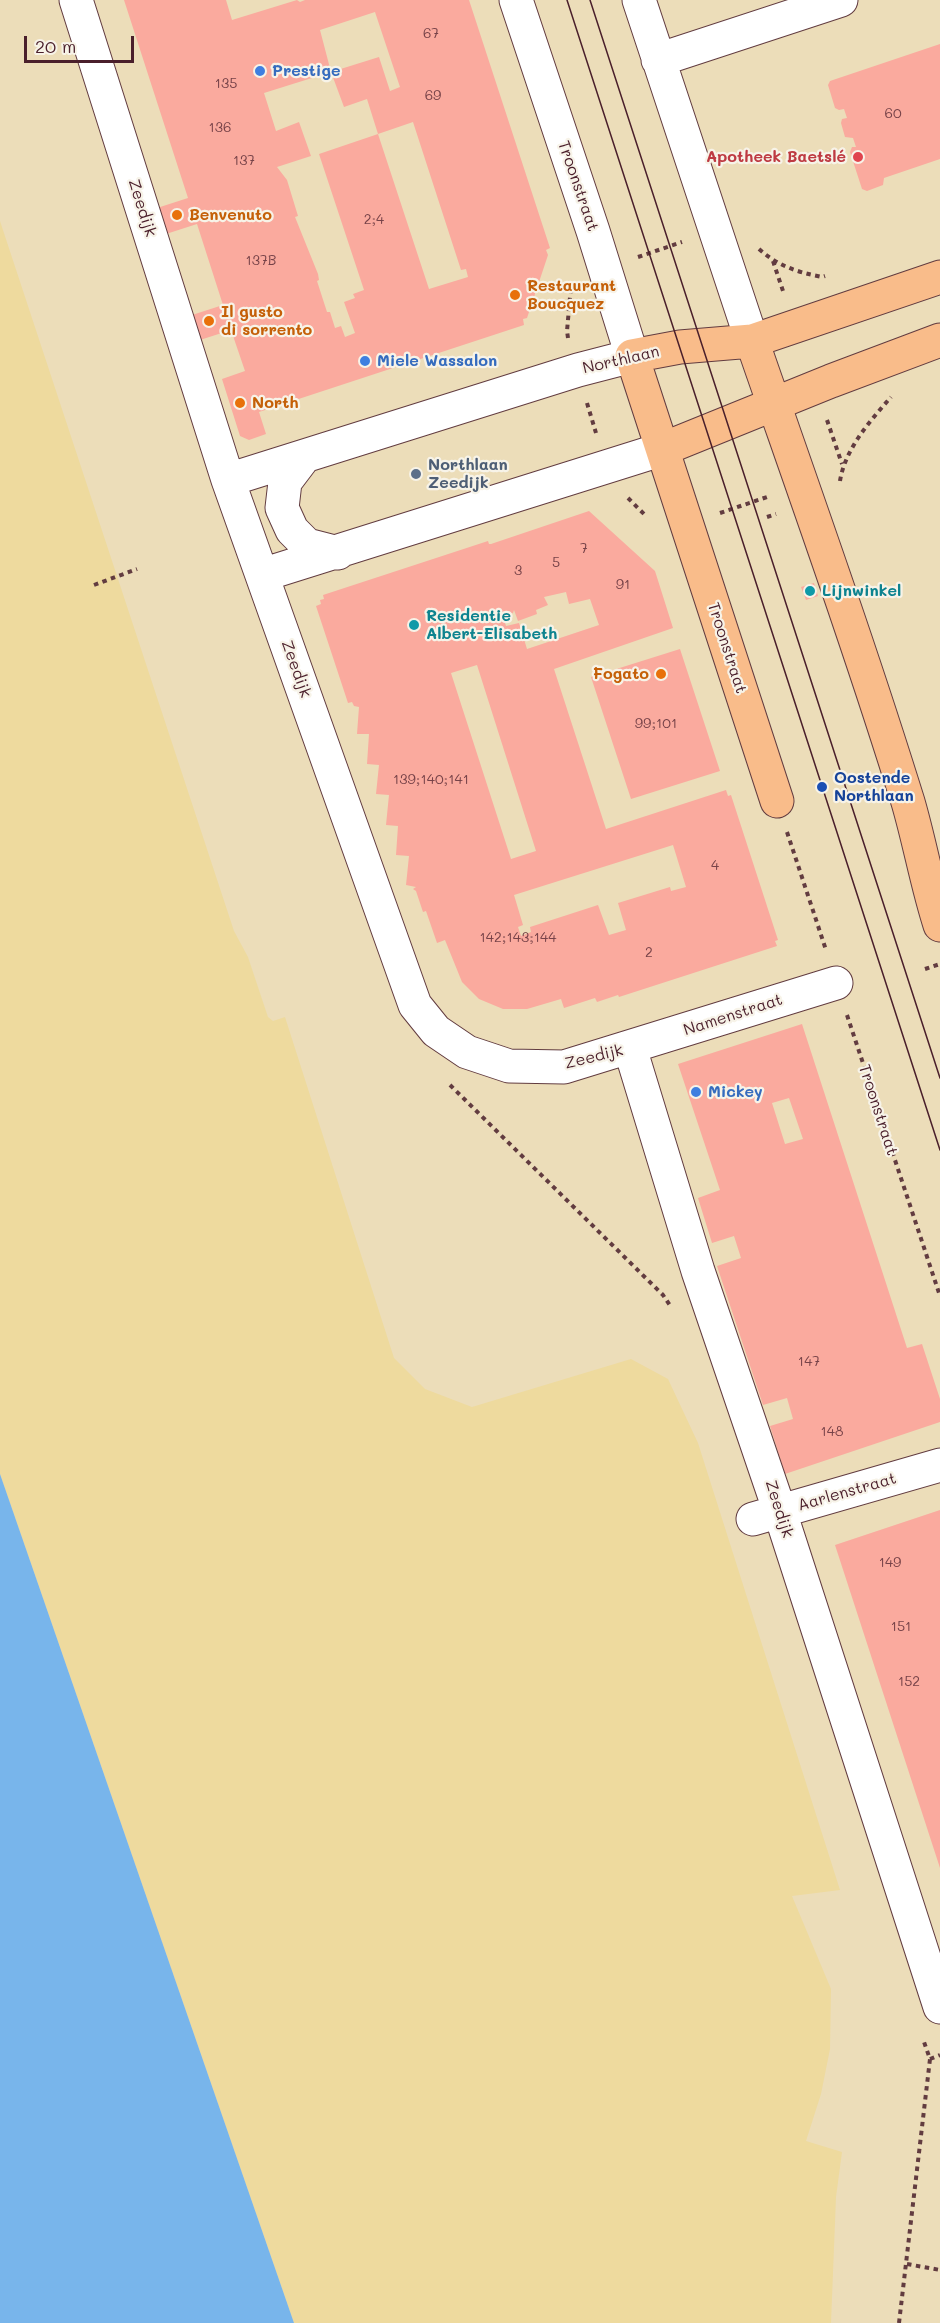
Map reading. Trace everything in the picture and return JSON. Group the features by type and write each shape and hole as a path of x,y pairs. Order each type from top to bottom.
{"main road":[{"name":"Northlaan","path":"632,356 680,347 752,341 940,277"},
{"path":"663,449 940,340"},
{"path":"752,341 908,804 940,925"},
{"name":"Troonstraat","path":"632,356 777,801"}],"street":[{"name":"Zeedijk","path":"76,0 228,480 415,1005 436,1031 467,1052 509,1065 564,1067 630,1048 698,1271 767,1516 940,2007"},
{"name":"Troonstraat","path":"516,0 632,356"},
{"path":"639,0 752,341"},
{"path":"658,60 823,3"},
{"name":"Northlaan","path":"228,480 578,370 632,356"},
{"path":"262,575 663,449"},
{"path":"303,457 285,482 282,508 292,530 307,545 338,553"},
{"name":"Namenstraat","path":"630,1048 836,982"},
{"name":"Aarlenstraat","path":"767,1516 940,1465"}],"path":[{"path":"604,267 715,232"},
{"path":"773,261 795,271 822,277 832,274"},
{"path":"686,524 802,485 822,481 842,465 855,442 891,397 900,394"},
{"path":"94,585 137,569"},
{"name":"Troonstraat","path":"777,801 940,1296"},
{"path":"925,969 940,964"},
{"path":"448,1083 663,1295 675,1313"},
{"path":"899,2323 930,2058 922,2036"},
{"path":"930,2058 940,2055"},
{"path":"906,2264 940,2270"}],"sand":[{"path":"0,221 234,931 248,957 268,1017 273,1021 285,1017 394,1358 425,1389 472,1407 631,1359 668,1379 698,1443 840,1890 792,1896 831,1989 830,2049 821,2094 806,2141 842,2152 836,2197 831,2323 294,2323 0,1474"}],"water":[{"path":"0,1474 294,2323 0,2323"}],"building":[{"path":"124,0 226,0 232,20 297,0 300,2 305,0 469,0 550,248 546,250 548,255 527,318 523,319 524,325 259,412 266,434 249,440 240,436 222,379 245,371 231,330 200,340 192,315 223,305 197,224 166,234 157,208 188,198","holes":["375,12 400,87 390,91 379,57 331,72 320,30","331,72 344,107 367,99 378,134 319,154 364,290 353,294 355,298 344,302 355,333 345,337 341,326 335,328 330,312 327,312 317,281 319,280 318,274 295,217 298,216 287,180 277,167 311,156 299,122 276,131 264,93","413,122 461,270 466,269 468,277 429,289 378,134"]},
{"path":"940,44 940,159 884,178 883,185 867,191 862,189 850,152 852,147 856,147 853,138 845,137 841,123 842,119 847,118 844,109 835,108 828,85 830,81"},
{"path":"589,511 655,571 673,628 554,669 606,829 726,790 728,796 731,795 778,940 775,941 777,946 619,997 618,995 597,1002 595,998 564,1008 561,999 527,1009 503,1009 479,999 462,982 445,940 437,943 426,911 423,912 416,891 413,889 416,887 406,885 409,856 396,855 398,826 386,825 389,795 376,794 379,765 367,764 369,734 357,734 359,707 354,706 352,702 348,703 316,606 321,604 320,600 324,599 323,595 488,541 491,544","holes":["566,592 569,604 590,599 599,625 527,649 519,623 506,626 503,616 513,613 514,610 518,621 537,614 536,610 548,605 544,597","477,665 536,851 511,859 451,673","673,845 686,887 671,891 670,887 618,903 626,930 609,935 598,905 530,927 531,932 521,936 518,927 523,925 514,895"]},
{"name":"Lijnwinkel","path":"814,583 818,596 806,600 801,587"},
{"path":"680,649 720,771 631,799 591,677"},
{"path":"802,1024 907,1348 922,1344 940,1399 940,1422 785,1474 770,1426 793,1419 787,1398 763,1405 717,1266 741,1258 734,1236 712,1243 698,1198 720,1190 678,1064","holes":["789,1098 803,1139 785,1144 772,1103"]},
{"path":"940,1510 940,1868 835,1545"}],"tram line":[{"path":"567,0 940,1150"},
{"path":"590,0 940,1078"}],"place":[{"name":"Prestige","path":"260,71"},
{"name":"Apotheek Baetslé","path":"858,157"},
{"name":"Benvenuto","path":"177,215"},
{"name":"Restaurant Boucquez","path":"515,295"},
{"name":"Il gusto di sorrento","path":"209,321"},
{"name":"Miele Wassalon","path":"365,361"},
{"name":"North","path":"240,403"},
{"name":"Northlaan Zeedijk","path":"416,474"},
{"name":"Lijnwinkel","path":"810,591"},
{"name":"Residentie Albert-Elisabeth","path":"414,625"},
{"name":"Fogato","path":"661,674"},
{"name":"Oostende Northlaan","path":"822,787"},
{"name":"Mickey","path":"696,1092"}]}
